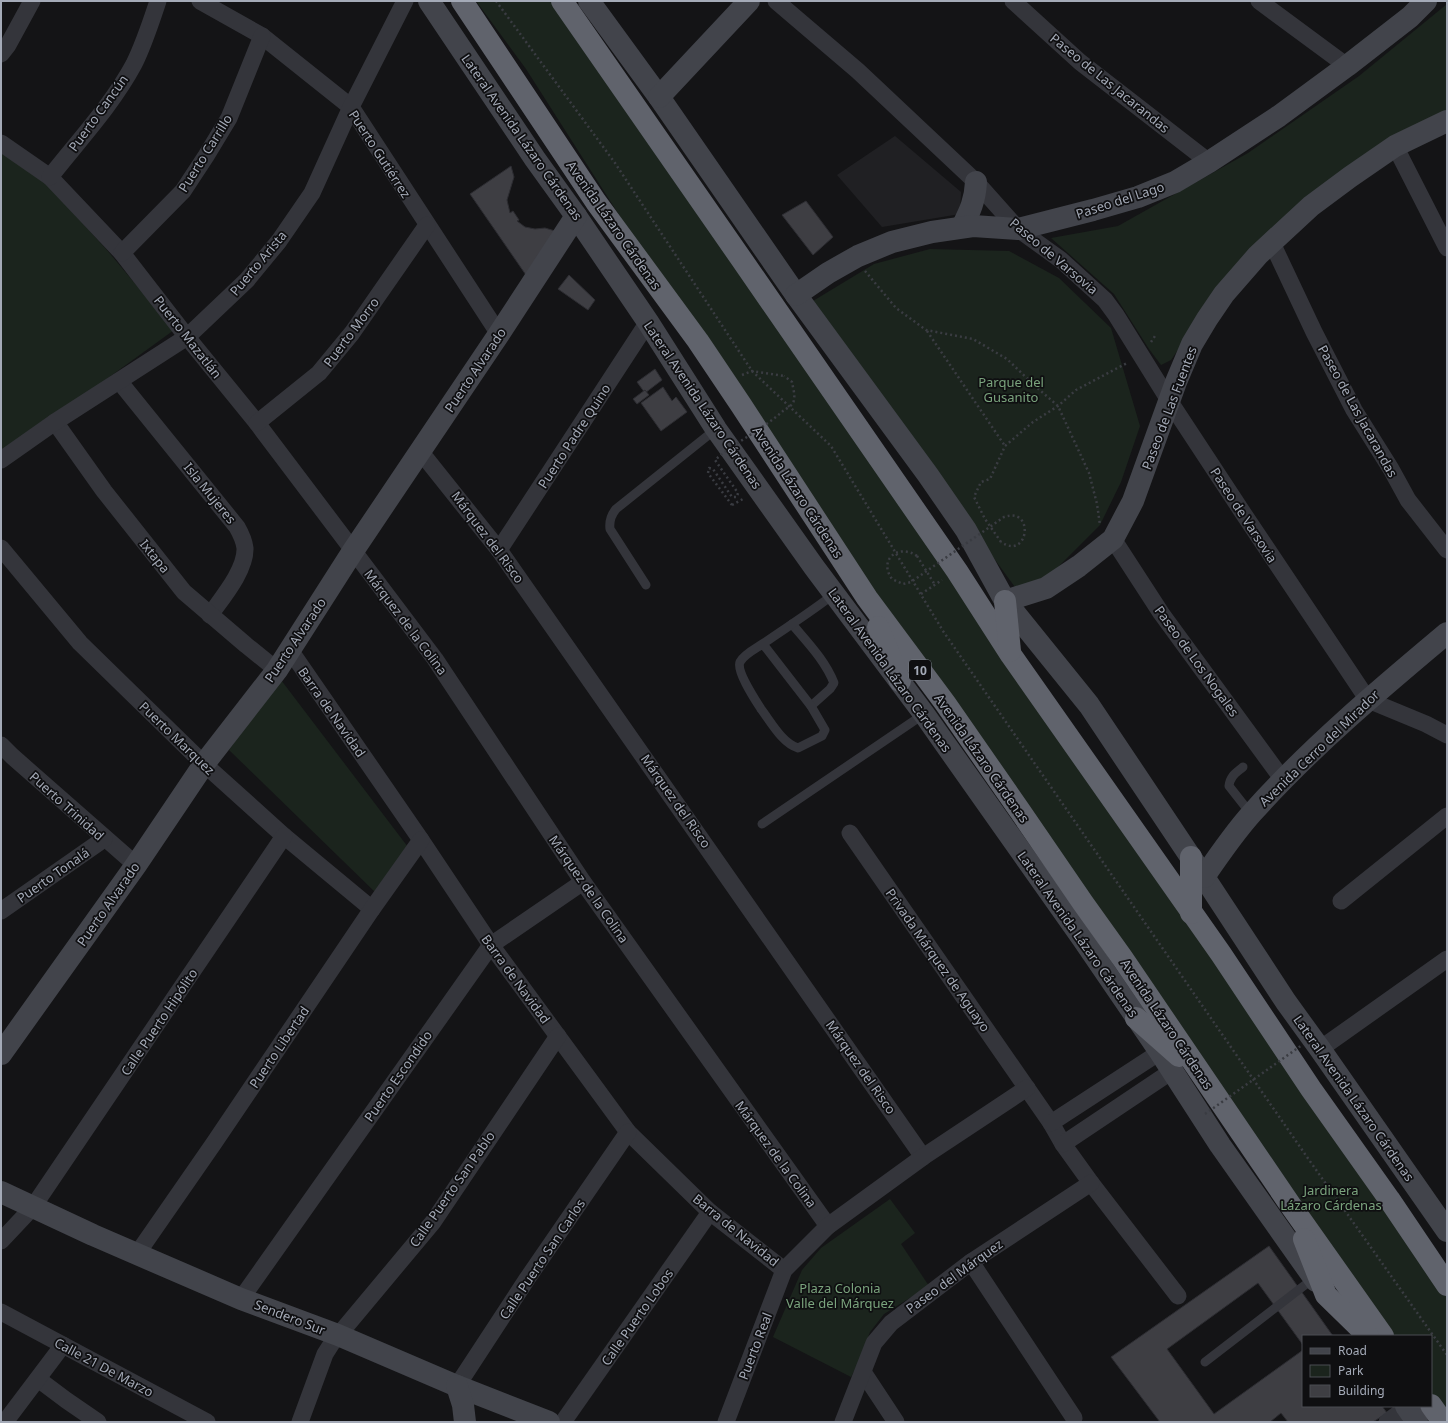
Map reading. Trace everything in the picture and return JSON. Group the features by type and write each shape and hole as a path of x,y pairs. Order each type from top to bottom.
{"highway":[{"name":"Avenida Lázaro Cárdenas","path":"462,1 596,202 698,341 737,398 867,598 945,704 1211,1105 1291,1206 1382,1335"},
{"path":"562,1 953,565 1011,654 1221,954 1307,1083 1389,1199 1447,1285"},
{"path":"867,598 900,681"},
{"path":"1005,601 1011,654"},
{"path":"1191,857 1191,913"},
{"path":"1136,1018 1202,1076 1211,1105"},
{"path":"1291,1206 1320,1287 1367,1335"},
{"path":"1432,1406 1443,1422"}],"street":[{"path":"1,54 8,45 32,1"},
{"name":"Puerto Cancún","path":"50,177 111,100 130,70 149,29 158,1"},
{"name":"Puerto Gutiérrez","path":"200,1 262,36 350,107 500,334"},
{"name":"Puerto Arista","path":"1,460 55,422 187,337 247,280 279,241 312,193 350,107 405,1"},
{"name":"Lateral Avenida Lázaro Cárdenas","path":"429,1 535,159 576,216 648,322 716,428 834,594 924,714 1082,938 1160,1052 1220,1145 1354,1335"},
{"name":"Lateral Avenida Lázaro Cárdenas","path":"589,1 659,97 796,295 928,475 966,530 1005,601 1089,705 1286,1002 1311,1047 1447,1231"},
{"path":"659,97 749,1"},
{"name":"Paseo de Varsovia","path":"776,1 858,70 976,182 1018,229 1061,260 1105,300 1116,315 1170,402 1368,700"},
{"name":"Paseo de Las Jacarandas","path":"1013,1 1080,62 1209,162"},
{"path":"1259,1 1347,66"},
{"name":"Paseo del Lago","path":"796,295 828,273 858,256 892,242 932,232 962,227 973,226 1018,229 1138,197 1175,182 1209,162 1279,116 1410,17 1426,1"},
{"name":"Puerto Carrillo","path":"122,253 183,191 206,156 230,118 262,36"},
{"name":"Paseo de Las Fuentes","path":"1005,601 1046,588 1079,566 1114,539 1133,501 1170,402 1182,365 1207,319 1224,294 1258,255 1311,206 1395,146 1447,121"},
{"name":"Puerto Mazatlán","path":"1,143 50,177 122,253 187,337 257,423 353,551"},
{"path":"1395,146 1447,248"},
{"path":"962,227 976,194 976,182"},
{"name":"Puerto Alvarado","path":"1,1054 136,865 204,764 277,670 353,551 500,334 576,216"},
{"name":"Puerto Morro","path":"257,423 319,373 352,333 427,225"},
{"name":"Paseo de Las Jacarandas","path":"1272,242 1314,332 1354,410 1391,469 1408,500 1447,550"},
{"name":"Puerto Padre Quino","path":"499,550 648,322"},
{"name":"Isla Mujeres","path":"119,381 238,527 243,539 245,550 239,570 233,583 210,615"},
{"name":"Ixtapa","path":"55,422 104,491 184,592 277,670"},
{"name":"Márquez del Risco","path":"420,451 499,550 924,1157"},
{"name":"Paseo de Los Nogales","path":"1114,539 1161,613 1284,780"},
{"name":"Puerto Marquez","path":"1,548 80,643 204,764 284,836 372,909"},
{"name":"Márquez de la Colina","path":"353,551 435,659 583,882 828,1226"},
{"name":"Avenida Cerro del Mirador","path":"1204,877 1251,814 1284,780 1346,719 1447,633"},
{"name":"Barra de Navidad","path":"290,650 421,840 491,945 628,1132 710,1212 784,1270"},
{"path":"1368,700 1420,721 1447,735"},
{"name":"Puerto Trinidad","path":"5,755 136,865"},
{"path":"1341,901 1447,816"},
{"name":"Privada Márquez de Aguayo","path":"850,833 1091,1183"},
{"name":"Calle Puerto Hipólito","path":"1,1240 33,1207 284,836"},
{"name":"Puerto Tonalá","path":"1,911 104,839"},
{"name":"Puerto Libertad","path":"137,1254 372,909 421,840"},
{"name":"Puerto Escondido","path":"241,1299 491,945 583,882"},
{"path":"1311,1047 1446,962"},
{"name":"Calle Puerto San Pablo","path":"300,1422 326,1354 338,1335 433,1222 558,1036"},
{"path":"1051,1123 1160,1052"},
{"path":"1063,1144 1172,1070"},
{"path":"784,1270 828,1226 924,1157 1027,1088"},
{"name":"Calle Puerto San Carlos","path":"457,1386 628,1132"},
{"path":"1091,1183 1178,1296"},
{"name":"Paseo del Márquez","path":"843,1422 874,1343 891,1323 971,1262 1091,1183"},
{"name":"Sendero Sur","path":"1,1192 92,1235 241,1299 338,1335 457,1386 549,1422"},
{"name":"Calle Puerto Lobos","path":"563,1422 710,1212"},
{"path":"971,1262 1074,1418"},
{"name":"Puerto Real","path":"726,1422 784,1270"},
{"name":"Calle 21 De Marzo","path":"1,1312 207,1422"},
{"path":"5,1422 63,1345"},
{"path":"863,1372 896,1422"},
{"path":"38,1379 98,1422"},
{"path":"457,1386 464,1405 465,1422"},
{"path":"1387,1422 1410,1412"}],"lane":[{"path":"646,585 610,529 609,524 611,517 616,509 716,428"},
{"path":"763,644 810,706 825,730 822,736 798,748 790,746 752,696 739,668 740,662 747,655 834,594"},
{"path":"792,624 824,663 834,683 830,689 810,706"},
{"path":"762,824 924,714"},
{"path":"1243,767 1232,776 1229,786 1251,814"},
{"path":"1205,1362 1320,1287"}],"path":[{"path":"496,1 616,163 752,371 831,446 943,631 1307,1157 1447,1355"},
{"path":"858,256 864,270 896,308 926,330 942,356 970,393 1005,446"},
{"path":"926,330 973,339 1007,360 1058,406 1089,473 1097,504 1100,525 1114,539"},
{"path":"935,584 917,556 912,552 902,550 892,555 888,560 887,568 892,579 903,584 912,582 1004,517 1010,516 1019,518 1026,530 1023,539 1016,545 1008,546 1000,542 985,519 974,497 981,482 990,479 1005,446 1033,422 1058,406 1076,390 1122,365 1142,357 1155,336"},
{"path":"732,505 708,473 709,468 713,469 732,497 737,497 738,493 715,460 777,417 793,403 794,392 792,382 784,376 752,371 738,377"},
{"path":"920,594 942,580"},
{"path":"1211,1105 1311,1047"}],"shaded area":[{"path":"895,136 961,192 960,214 882,227 837,175"}],"green space":[{"name":"Jardinera Lázaro Cárdenas","path":"476,1 559,1 1447,1293 1447,1422 1432,1402 1432,1335 1382,1335 674,301 526,69"},
{"path":"1447,4 1447,113 1442,115 1217,294 1171,360 1161,365 1114,294 1051,238 1118,226 1248,153 1359,76"},
{"path":"1,149 33,169 106,249 174,330 57,415 1,451"},
{"name":"Parque del Gusanito","path":"930,249 1009,251 1059,278 1111,328 1140,426 1121,482 1100,525 1042,583 1020,594 808,304 874,264"},
{"path":"278,676 411,851 377,894 229,750"},
{"name":"Plaza Colonia Valle del Márquez","path":"890,1199 915,1233 901,1244 929,1286 884,1314 870,1332 851,1377 773,1337 802,1270 821,1248"}],"building":[{"path":"511,166 514,177 507,200 510,213 513,211 519,220 517,221 525,227 535,229 545,228 555,231 526,275 470,194"},
{"path":"806,201 833,237 813,255 782,215"},
{"path":"569,275 595,300 588,310 558,289"},
{"path":"655,369 662,380 645,393 637,382"},
{"path":"663,387 672,401 676,397 687,412 661,431 641,403"},
{"path":"645,390 649,395 637,404 633,399"},
{"path":"1269,1246 1332,1335 1302,1335 1302,1344 1258,1283 1167,1349 1214,1414 1302,1351 1302,1407 1383,1407 1387,1413 1373,1422 1288,1422 1281,1413 1270,1422 1160,1422 1111,1357"}]}
